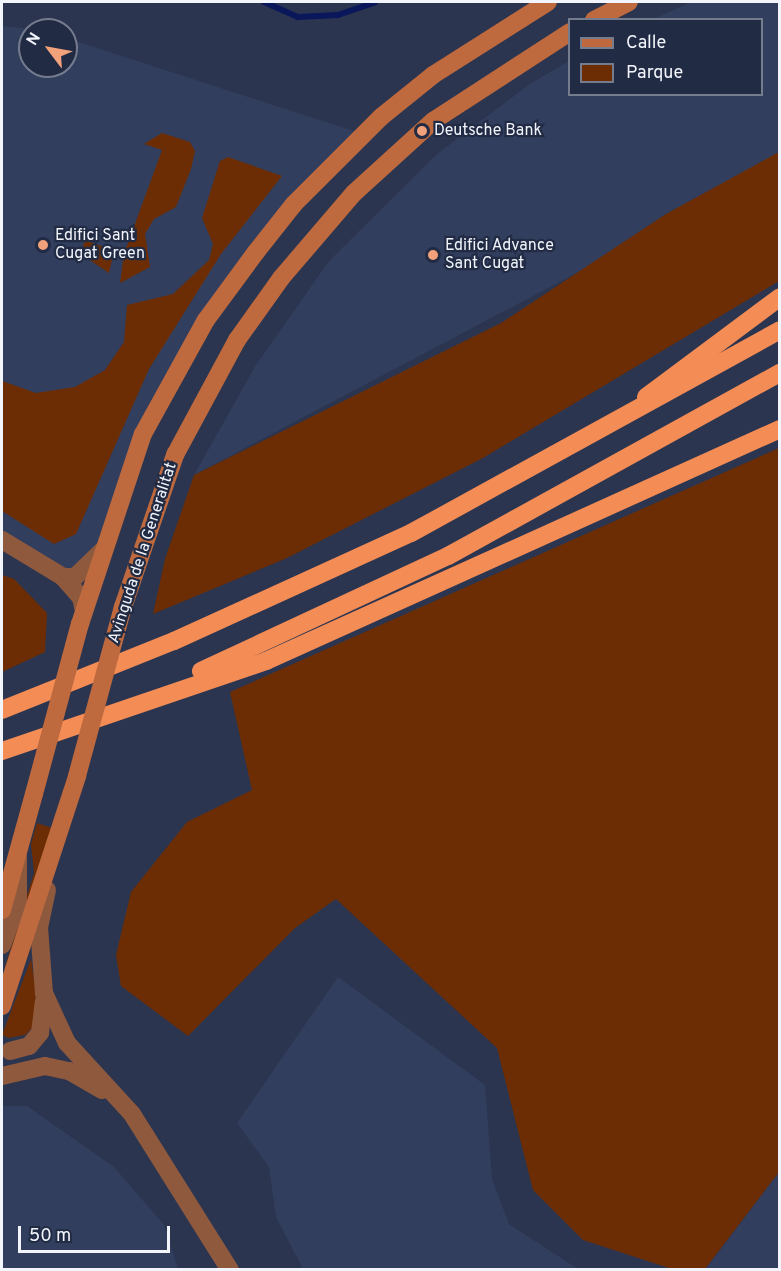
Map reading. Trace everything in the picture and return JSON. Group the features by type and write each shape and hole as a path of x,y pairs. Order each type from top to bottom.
{"highway":[{"path":"597,435 780,297"},
{"path":"2,710 316,578 597,435 780,330"},
{"path":"111,710 448,556 780,373"},
{"path":"2,750 111,710 266,661 780,429"}],"street":[{"path":"2,910 82,618 103,550 139,444 168,383 206,320 294,204 381,117 424,82 548,2"},
{"path":"598,18 629,2"},
{"name":"Avinguda de la Generalitat","path":"2,1006 63,825 123,607 175,455 237,340 282,277 354,193 433,121 568,33"},
{"path":"2,540 63,577 81,598 82,618"},
{"path":"63,577 75,577 103,550"},
{"path":"6,1051 29,1046 40,1033 44,993 39,927 63,825"},
{"path":"2,945 18,903 18,855"},
{"path":"44,993 67,1043 132,1114 230,1269"},
{"path":"6,1051 45,1066 69,1071 132,1114"},
{"path":"2,1076 45,1066"}],"shaded area":[{"path":"691,2 779,2 779,166 194,475 256,365 329,261 437,154 530,84 568,62 568,96 763,96 763,18 656,18"},
{"path":"2,26 18,28 18,78 78,78 78,42 363,134 294,204 168,383 103,550 75,577 2,540"},
{"path":"338,977 485,1085 492,1179 509,1224 578,1269 303,1269 276,1217 269,1167 237,1123"},
{"path":"2,1106 27,1106 114,1167 164,1225 178,1269 2,1269"},
{"path":"779,1172 779,1269 705,1270 776,1176"}],"green space":[{"path":"162,133 190,142 195,151 191,169 176,207 154,219 145,234 150,267 120,283 124,254 162,150 144,144"},
{"path":"779,152 779,281 483,458 287,558 153,614 165,559 194,475 501,323 666,214"},
{"path":"228,157 282,176 221,254 149,369 76,534 54,544 2,511 2,381 36,393 75,387 105,370 124,342 127,305 173,294 209,260 213,244 202,218 220,161"},
{"path":"85,240 114,251 109,273 81,254"},
{"path":"779,448 779,1172 705,1269 672,1269 583,1240 533,1190 497,1048 336,899 295,928 188,1036 121,986 116,955 131,892 187,822 252,790 230,692"},
{"path":"2,575 14,579 47,613 45,652 2,672"},
{"path":"37,823 52,828 2,976 34,873 31,844"},
{"path":"31,959 37,1000 33,1027 25,1035 9,1038 2,1035"}],"waterway":[{"path":"264,2 298,17 338,15 375,2"}],"place":[{"name":"Deutsche Bank","path":"422,131"},
{"name":"Edifici Sant Cugat Green","path":"43,245"},
{"name":"Edifici Advance Sant Cugat","path":"433,255"}]}
